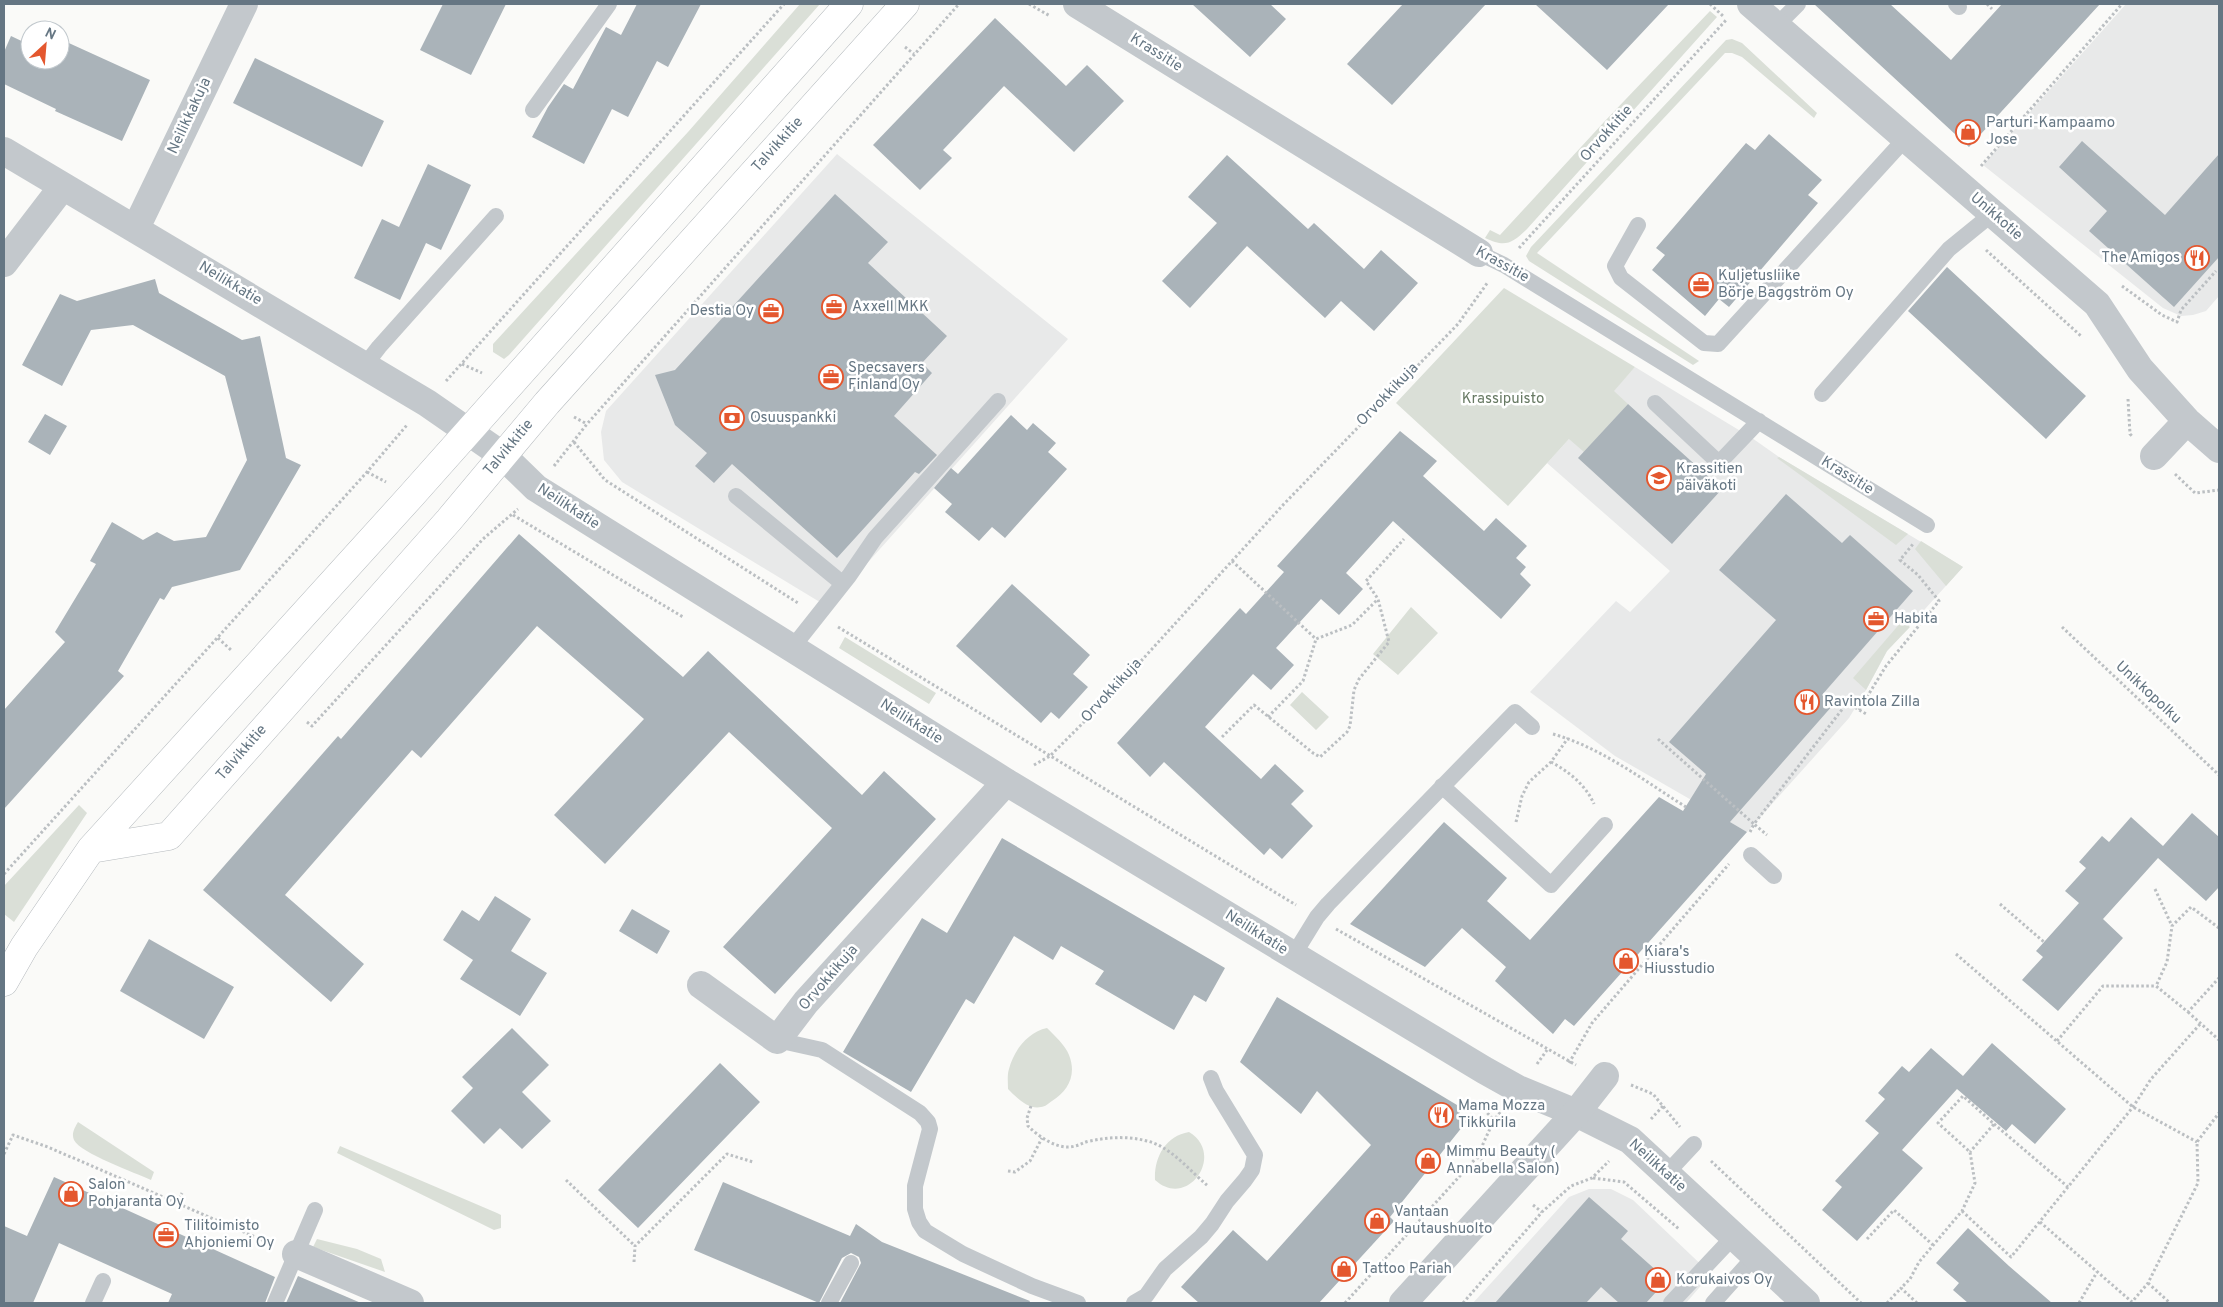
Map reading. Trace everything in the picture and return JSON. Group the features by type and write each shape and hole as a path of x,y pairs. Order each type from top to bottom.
{"main road":[{"path":"4,982 24,947 91,849 469,431 850,4"},
{"name":"Talvikkitie","path":"91,849 168,836 449,520 502,455 905,4"}],"street":[{"name":"Neilikkakuja","path":"136,228 244,4"},
{"name":"Krassitie","path":"1077,4 1479,253"},
{"name":"Unikkotie","path":"1751,4 2097,304 2140,369 2187,421 2219,449"},
{"name":"Neilikkatie","path":"4,151 427,403 502,455 536,488 1006,782 1293,956 1518,1089 1576,1112 1630,1140 1806,1303"},
{"path":"4,263 63,186"},
{"path":"2154,456 2187,421"},
{"name":"Orvokkikuja","path":"777,1040 806,1002 1006,782"},
{"path":"701,985 777,1040"},
{"path":"1403,1303 1576,1112 1605,1076"},
{"path":"296,1254 410,1303"}],"lane":[{"path":"533,110 608,4"},
{"path":"1776,26 1798,4"},
{"path":"1638,225 1615,266 1621,278 1704,343 1718,344 1905,138"},
{"path":"1822,394 1949,249 1992,214"},
{"path":"365,366 379,347 496,216"},
{"name":"Krassitie","path":"1479,253 1504,265 1927,525"},
{"path":"792,648 875,538 998,401"},
{"path":"1655,403 1718,463 1759,421"},
{"path":"736,496 842,583"},
{"path":"1293,956 1317,917 1515,712 1532,727"},
{"path":"1442,786 1551,885 1605,825"},
{"path":"1749,847 1774,876"},
{"path":"777,1040 822,1050 920,1113 928,1122 930,1129 915,1186 915,1209 919,1222 926,1231 963,1254 1032,1286 1078,1303"},
{"path":"1134,1303 1146,1296 1164,1270 1201,1237 1252,1170 1254,1155 1216,1091 1211,1078"},
{"path":"1666,1174 1694,1144"},
{"path":"275,1303 315,1210"},
{"path":"1671,1303 1734,1236"},
{"path":"1713,1303 1755,1256"},
{"path":"829,1303 851,1263"},
{"path":"93,1303 103,1281"}],"path":[{"path":"4,874 368,472 427,403 784,4"},
{"path":"312,726 483,539 514,515 587,424 959,4"},
{"name":"Orvokkitie","path":"1504,265 1727,19 1710,4"},
{"path":"1987,4 1992,9"},
{"path":"1962,187 2122,4"},
{"name":"Orvokkikuja","path":"1006,782 1050,756 1101,705 1284,504 1458,324 1486,284 1504,265"},
{"path":"2177,322 2181,310 2216,271"},
{"path":"2128,395 2130,434"},
{"path":"574,442 605,480 817,614 1317,917 1569,1062 1592,1023 1730,863"},
{"path":"2195,493 2219,490"},
{"path":"1222,737 1254,705 1320,757 1347,732 1350,726 1354,690 1359,679 1389,642 1378,599 1366,580 1404,539"},
{"path":"1859,710 1886,666 1939,601 1918,575 1900,560 1913,543"},
{"path":"1232,561 1316,639"},
{"path":"1316,639 1352,625 1378,599"},
{"name":"Unikkopolku","path":"2062,627 2219,774"},
{"path":"1268,717 1303,681 1316,639"},
{"path":"1749,847 1754,824 1847,703 1868,715"},
{"path":"1532,727 1568,738 1597,751 1686,807"},
{"path":"1501,839 1518,820 1522,796 1529,782 1551,762 1568,738"},
{"path":"1658,738 1773,840"},
{"path":"1551,762 1563,768 1591,797 1605,825"},
{"path":"1518,820 1524,827"},
{"path":"2155,889 2172,926 2167,962 2156,986"},
{"path":"2000,904 2044,942"},
{"path":"2172,926 2191,907 2219,928"},
{"path":"1956,954 2133,1107 2196,1142"},
{"path":"2188,1012 2219,978"},
{"path":"2057,1041 2103,986 2156,986 2219,1040"},
{"path":"1962,1211 2012,1256 2133,1107 2151,1079 2201,1023"},
{"path":"1653,1094 1694,1144 1861,1303"},
{"path":"1887,1303 1910,1279 1919,1262 1962,1211 1975,1183 1970,1152 1938,1123 1963,1096 2068,1187"},
{"path":"1031,1106 1027,1118 1028,1126 1042,1138 1068,1147 1087,1141 1120,1137 1148,1141 1163,1147 1227,1201"},
{"path":"2040,1222 2132,1302 2148,1283 2198,1183 2196,1142 2219,1113"},
{"path":"1345,1303 1478,1157 1494,1120"},
{"path":"1970,1152 1994,1124"},
{"path":"4,1154 13,1134 48,1147 296,1254"},
{"path":"1008,1171 1015,1172 1030,1162 1042,1138"},
{"path":"634,1262 635,1246 727,1154 753,1162"},
{"path":"1463,1303 1542,1212 1571,1186 1592,1178 1624,1182 1714,1258"},
{"path":"566,1180 635,1246"},
{"path":"177,1203 182,1193"},
{"path":"1866,1240 1894,1210 1933,1244"},
{"path":"2080,1303 2097,1272"},
{"path":"2148,1283 2170,1303"},
{"path":"1901,1288 1917,1303"}],"shaded area":[{"path":"2126,4 2219,4 2219,296 2206,311 2193,315 2181,316 2163,308 1983,165"},
{"path":"837,154 1068,339 828,607 622,482 604,460 601,432 606,411"},
{"path":"1635,367 1752,438 1779,457 1963,567 1887,651 1849,718 1747,832 1615,756 1530,692 1616,601 1630,612 1670,571 1547,463"},
{"path":"1589,1189 1611,1189 1633,1200 1711,1274 1686,1303 1473,1303 1569,1197"}],"green space":[{"path":"800,4 820,4 509,355 504,359 493,352 493,344 688,132"},
{"path":"1710,11 1717,17 1527,229 1508,243 1498,243 1485,238 1490,230 1500,235"},
{"path":"1732,39 1742,43 1817,113 1814,118 1742,57 1732,53 1725,53 1537,253 1699,361 1693,365 1529,261 1526,256 1531,247 1726,40"},
{"name":"Krassipuisto","path":"1504,288 1635,367 1614,391 1628,404 1584,452 1569,439 1508,506 1396,403"},
{"path":"1779,457 1908,534 1896,545 1777,458"},
{"path":"1921,541 1963,567 1946,586 1915,549"},
{"path":"1411,607 1438,633 1398,675 1373,654"},
{"path":"1902,621 1910,627 1887,651 1866,690 1853,678"},
{"path":"845,637 936,693 929,704 839,648"},
{"path":"1302,692 1329,717 1316,730 1290,705"},
{"path":"79,805 87,813 14,922 4,914 4,886"},
{"path":"1047,1028 1060,1041 1069,1055 1072,1069 1070,1082 1058,1097 1044,1106 1031,1107 1008,1089 1008,1074 1014,1055 1023,1043 1034,1033"},
{"path":"78,1122 154,1172 151,1180 97,1157 78,1145 73,1135"},
{"path":"1189,1132 1200,1142 1204,1153 1203,1165 1198,1176 1190,1184 1179,1188 1167,1187 1155,1180 1159,1156 1167,1143 1173,1138"},
{"path":"340,1146 501,1215 501,1228 494,1230 337,1153"},
{"path":"317,1239 357,1249 381,1259 385,1272 313,1247"}],"building":[{"path":"443,4 506,4 471,75 420,50"},
{"path":"637,4 701,4 668,67 657,61 628,117 612,109 584,164 532,137 548,107 564,84 573,89 606,27 621,35"},
{"path":"1192,4 1270,4 1286,19 1250,57"},
{"path":"1403,4 1486,4 1392,105 1347,64"},
{"path":"1535,4 1669,4 1607,70"},
{"path":"1814,4 1890,4 1951,60 2002,4 2100,4 1969,147"},
{"path":"995,18 1066,86 1087,65 1124,101 1074,152 1004,86 943,150 952,158 920,190 873,145"},
{"path":"11,36 20,40 20,70 70,70 70,44 150,80 122,141 55,111 56,109 4,84 4,52"},
{"path":"255,58 384,121 362,167 233,103"},
{"path":"1769,134 1822,180 1808,195 1818,203 1729,307 1719,299 1705,316 1652,270 1665,255 1656,248 1746,143 1755,150"},
{"path":"2082,141 2165,215 2219,154 2219,257 2174,307 2089,231 2107,211 2059,167"},
{"path":"1227,155 1308,229 1314,223 1364,269 1381,250 1418,283 1374,331 1341,301 1325,318 1247,246 1190,308 1162,281 1217,223 1188,197"},
{"path":"428,164 471,185 441,250 426,243 400,300 354,278 382,219 399,227"},
{"path":"835,194 888,242 868,263 947,336 922,363 932,373 894,416 937,455 919,474 915,472 837,558 732,464 714,483 695,466 707,453 675,425 655,375 675,370"},
{"path":"1947,267 2086,396 2046,439 1908,311"},
{"path":"155,279 159,293 242,340 260,336 286,458 301,465 240,570 172,587 164,600 160,598 118,671 124,676 4,809 4,710 65,642 55,632 96,564 90,561 112,522 143,540 157,532 174,541 206,537 247,460 225,376 133,325 91,330 62,386 22,365 60,294 77,301"},
{"path":"1628,404 1722,489 1672,544 1578,458"},
{"path":"45,414 67,426 50,455 28,442"},
{"path":"1011,415 1027,430 1033,423 1056,443 1048,452 1067,469 1005,538 992,527 979,541 945,512 952,504 934,488 951,468 958,474"},
{"path":"1400,431 1437,461 1423,476 1484,531 1496,518 1527,546 1516,558 1526,567 1520,574 1531,585 1501,619 1393,521 1346,573 1363,589 1339,615 1321,599 1276,648 1294,665 1271,690 1253,674 1205,727 1261,779 1275,764 1304,791 1291,804 1313,826 1282,859 1270,848 1264,855 1164,762 1150,777 1117,743 1240,608 1246,614 1284,572 1277,566"},
{"path":"1786,494 1842,543 1850,535 1913,591 1822,695 1833,705 1730,822 1747,832 1574,1026 1565,1019 1553,1034 1495,981 1506,967 1462,928 1425,967 1350,924 1444,822 1507,878 1487,901 1530,940 1659,797 1683,811 1706,774 1669,742 1776,620 1719,570"},
{"path":"519,534 683,677 708,651 862,795 884,771 936,819 775,994 723,947 832,828 729,732 605,864 554,815 644,719 537,626 421,758 412,750 285,895 364,964 331,1002 203,890 338,736 341,739"},
{"path":"1012,584 1090,655 1073,674 1088,687 1059,719 1051,712 1041,723 956,646"},
{"path":"2192,813 2219,837 2219,887 2206,901 2158,858 2103,919 2123,938 2058,1011 2022,980 2043,957 2036,951 2079,903 2065,891 2086,868 2079,862 2102,836 2109,842 2131,817 2163,846"},
{"path":"1002,838 1225,968 1206,1002 1194,995 1174,1030 1095,984 1104,971 1061,946 1053,960 1014,936 974,1004 966,999 911,1092 843,1052 922,918 947,933"},
{"path":"495,896 531,919 511,951 547,973 520,1016 460,979 473,960 443,940 462,910 479,921"},
{"path":"632,909 670,931 657,954 619,931"},
{"path":"149,939 234,987 204,1039 120,991"},
{"path":"1277,997 1462,1108 1458,1116 1467,1121 1390,1217 1394,1221 1319,1303 1199,1303 1181,1287 1233,1230 1267,1261 1371,1145 1317,1091 1301,1114 1240,1062"},
{"path":"512,1028 549,1065 522,1092 551,1121 522,1149 500,1128 484,1144 451,1111 473,1088 462,1077"},
{"path":"1992,1043 2066,1109 2035,1144 2012,1124 2006,1131 1957,1089 1902,1150 1923,1168 1857,1241 1822,1210 1842,1187 1835,1181 1879,1133 1865,1121 1885,1099 1878,1093 1902,1066 1909,1072 1931,1048 1963,1076"},
{"path":"720,1063 760,1102 638,1228 598,1190"},
{"path":"54,1177 275,1277 265,1303 168,1303 172,1294 59,1243 33,1303 4,1303 4,1226 27,1236"},
{"path":"723,1182 850,1236 856,1224 882,1242 1030,1301 1029,1303 840,1303 861,1263 859,1257 851,1253 842,1258 819,1303 694,1250"},
{"path":"1589,1197 1628,1231 1621,1239 1667,1280 1646,1303 1619,1303 1601,1287 1586,1303 1495,1303"},
{"path":"1968,1228 2052,1303 1968,1303 1953,1290 1959,1283 1936,1263"},
{"path":"298,1276 361,1303 286,1303"}],"place":[{"name":"Parturi-Kampaamo Jose","path":"1968,132"},
{"name":"The Amigos","path":"2197,258"},
{"name":"Kuljetusliike Börje Baggström Oy","path":"1701,285"},
{"name":"Axxell MKK","path":"834,307"},
{"name":"Destia Oy","path":"771,311"},
{"name":"Specsavers Finland Oy","path":"831,377"},
{"name":"Osuuspankki","path":"732,418"},
{"name":"Krassitien päiväkoti","path":"1659,478"},
{"name":"Habita","path":"1876,619"},
{"name":"Ravintola Zilla","path":"1807,702"},
{"name":"Kiara's Hiusstudio","path":"1626,961"},
{"name":"Mama Mozza Tikkurila","path":"1441,1115"},
{"name":"Mimmu Beauty ( Annabella Salon)","path":"1428,1161"},
{"name":"Salon Pohjaranta Oy","path":"71,1194"},
{"name":"Vantaan Hautaushuolto","path":"1377,1221"},
{"name":"Tilitoimisto Ahjoniemi Oy","path":"166,1235"},
{"name":"Tattoo Pariah","path":"1344,1269"},
{"name":"Korukaivos Oy","path":"1658,1280"}]}
